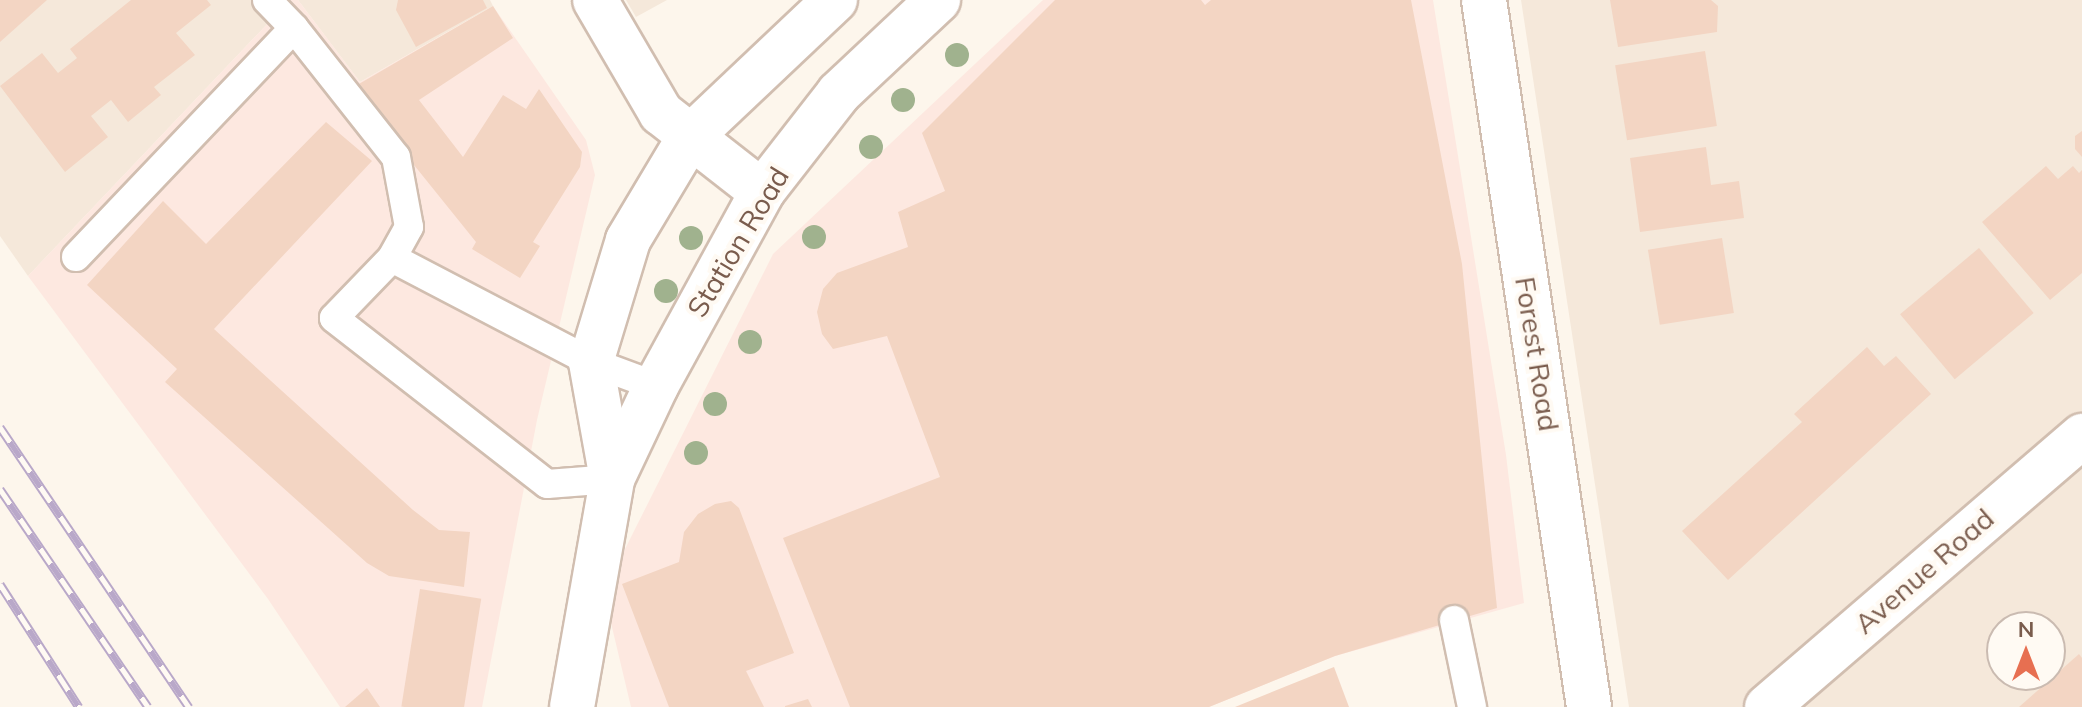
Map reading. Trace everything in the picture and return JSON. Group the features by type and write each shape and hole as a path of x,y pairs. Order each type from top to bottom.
{"main road":[{"path":"595,0 661,113 689,138 762,192"},
{"name":"Station Road","path":"612,479 591,362 628,240 689,138 835,0"},
{"name":"Station Road","path":"572,707 612,479 656,386 762,192 839,93 938,0"},
{"name":"Forest Road","path":"1484,0 1589,707"},
{"name":"Avenue Road","path":"1767,707 2082,436"}],"lane":[{"path":"267,0 294,28 396,157 409,227 392,258 334,318 547,484 612,479"},
{"path":"76,257 294,28"},
{"path":"392,258 591,362 656,386"},
{"path":"1454,620 1472,707"}],"shaded area":[{"path":"0,0 290,0 28,276 0,236"},
{"path":"290,0 298,0 360,82 493,6 586,140 595,175 537,420 482,707 340,707 268,599 28,276"},
{"path":"298,0 490,0 493,6 360,82"},
{"path":"626,0 667,0 636,17"},
{"path":"1043,0 1433,0 1506,455 1524,603 1335,656 1209,707 631,707 611,623 618,563 773,254"},
{"path":"1521,0 2082,0 2082,707 1629,707"}],"building":[{"path":"0,0 47,0 0,42"},
{"path":"131,0 207,0 211,5 176,33 195,55 154,87 161,95 128,122 111,100 91,116 108,137 65,172 0,86 42,53 58,73 77,58 70,49"},
{"path":"398,0 483,0 487,8 416,47 396,10"},
{"path":"1055,0 1201,0 1205,5 1211,0 1411,0 1462,264 1497,608 1335,656 1209,707 850,707 783,538 940,477 887,336 833,349 822,334 817,312 823,289 837,273 908,247 898,212 945,191 922,133"},
{"path":"1610,0 1711,0 1718,6 1717,32 1618,47"},
{"path":"493,6 513,38 419,100 463,157 503,95 526,109 539,89 582,152 580,167 533,242 540,246 520,278 472,249 476,242 352,88"},
{"path":"1705,51 1717,126 1627,140 1615,65"},
{"path":"326,122 372,161 214,329 413,510 439,530 470,532 464,587 389,576 367,563 165,382 177,369 87,285 163,201 206,244"},
{"path":"2082,131 2082,157 2075,149 2075,136"},
{"path":"1706,147 1711,185 1739,181 1744,218 1640,232 1630,158"},
{"path":"2046,166 2058,179 2073,166 2079,173 2082,170 2082,273 2050,300 1982,222"},
{"path":"1722,238 1734,313 1660,325 1648,250"},
{"path":"1979,248 2034,313 1955,379 1900,314"},
{"path":"1867,347 1884,366 1896,356 1931,394 1728,580 1682,531 1802,422 1794,414"},
{"path":"731,501 739,508 794,653 746,671 764,707 669,707 622,584 679,562 684,532 698,514 715,504"},
{"path":"420,589 481,599 464,707 401,707"},
{"path":"2079,654 2082,658 2082,707 2019,707 2037,691 2066,691 2066,665"},
{"path":"1334,667 1349,707 1235,707"},
{"path":"367,688 380,707 345,707"},
{"path":"808,699 812,707 785,707 785,706"}],"railway":[{"path":"0,427 189,707"},
{"path":"0,489 148,707"},
{"path":"0,584 79,707"}]}
